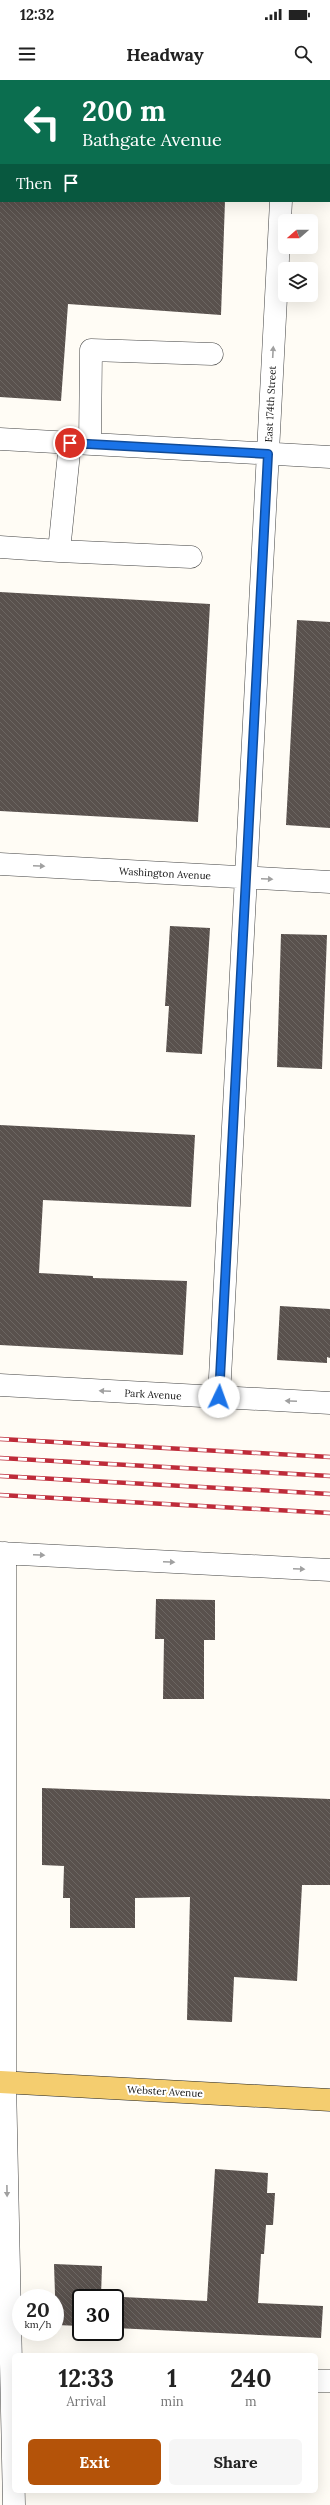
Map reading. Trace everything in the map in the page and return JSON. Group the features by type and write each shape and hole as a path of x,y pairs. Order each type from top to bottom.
{"main road":[{"name":"Webster Avenue","path":"3,2082 330,2100"}],"street":[{"name":"East 174th Street","path":"219,1397 281,202"},
{"path":"59,551 80,444 91,350 212,354"},
{"path":"0,439 330,457"},
{"path":"0,547 191,557"},
{"name":"Washington Avenue","path":"0,864 330,882"},
{"name":"Park Avenue","path":"0,1385 330,1403"},
{"path":"12,2366 3,2082 2,1553 330,1570"},
{"path":"318,2381 330,2381"},
{"path":"14,2493 14,2505"}],"building":[{"path":"0,202 225,202 221,315 68,304 61,401 0,397"},
{"path":"0,592 210,604 198,822 0,811"},
{"path":"297,620 330,622 330,828 286,825"},
{"path":"170,926 210,928 202,1054 166,1052 169,1006 165,1006"},
{"path":"281,934 327,935 322,1069 277,1067"},
{"path":"0,1125 195,1135 191,1207 43,1200 39,1273 93,1276 93,1278 187,1281 183,1355 0,1345"},
{"path":"280,1306 330,1309 330,1358 327,1357 327,1363 277,1360"},
{"path":"156,1599 215,1600 215,1640 204,1640 204,1699 163,1699 164,1639 155,1639"},
{"path":"42,1788 330,1799 330,1885 302,1885 297,1981 234,1977 232,2022 187,2020 190,1897 135,1898 135,1928 70,1928 70,1898 63,1898 64,1866 42,1865"},
{"path":"215,2169 268,2173 267,2193 275,2193 273,2225 266,2225 264,2254 261,2254 258,2303 323,2306 321,2338 124,2328 124,2297 207,2301"},
{"path":"54,2264 102,2266 101,2289 72,2289 72,2326 64,2325 64,2289 55,2289"}],"railway":[{"path":"0,1439 330,1457"},
{"path":"0,1458 330,1476"},
{"path":"0,1476 330,1494"},
{"path":"0,1495 330,1513"}],"route":[{"path":"70,443 268,454 219,1397"}]}
